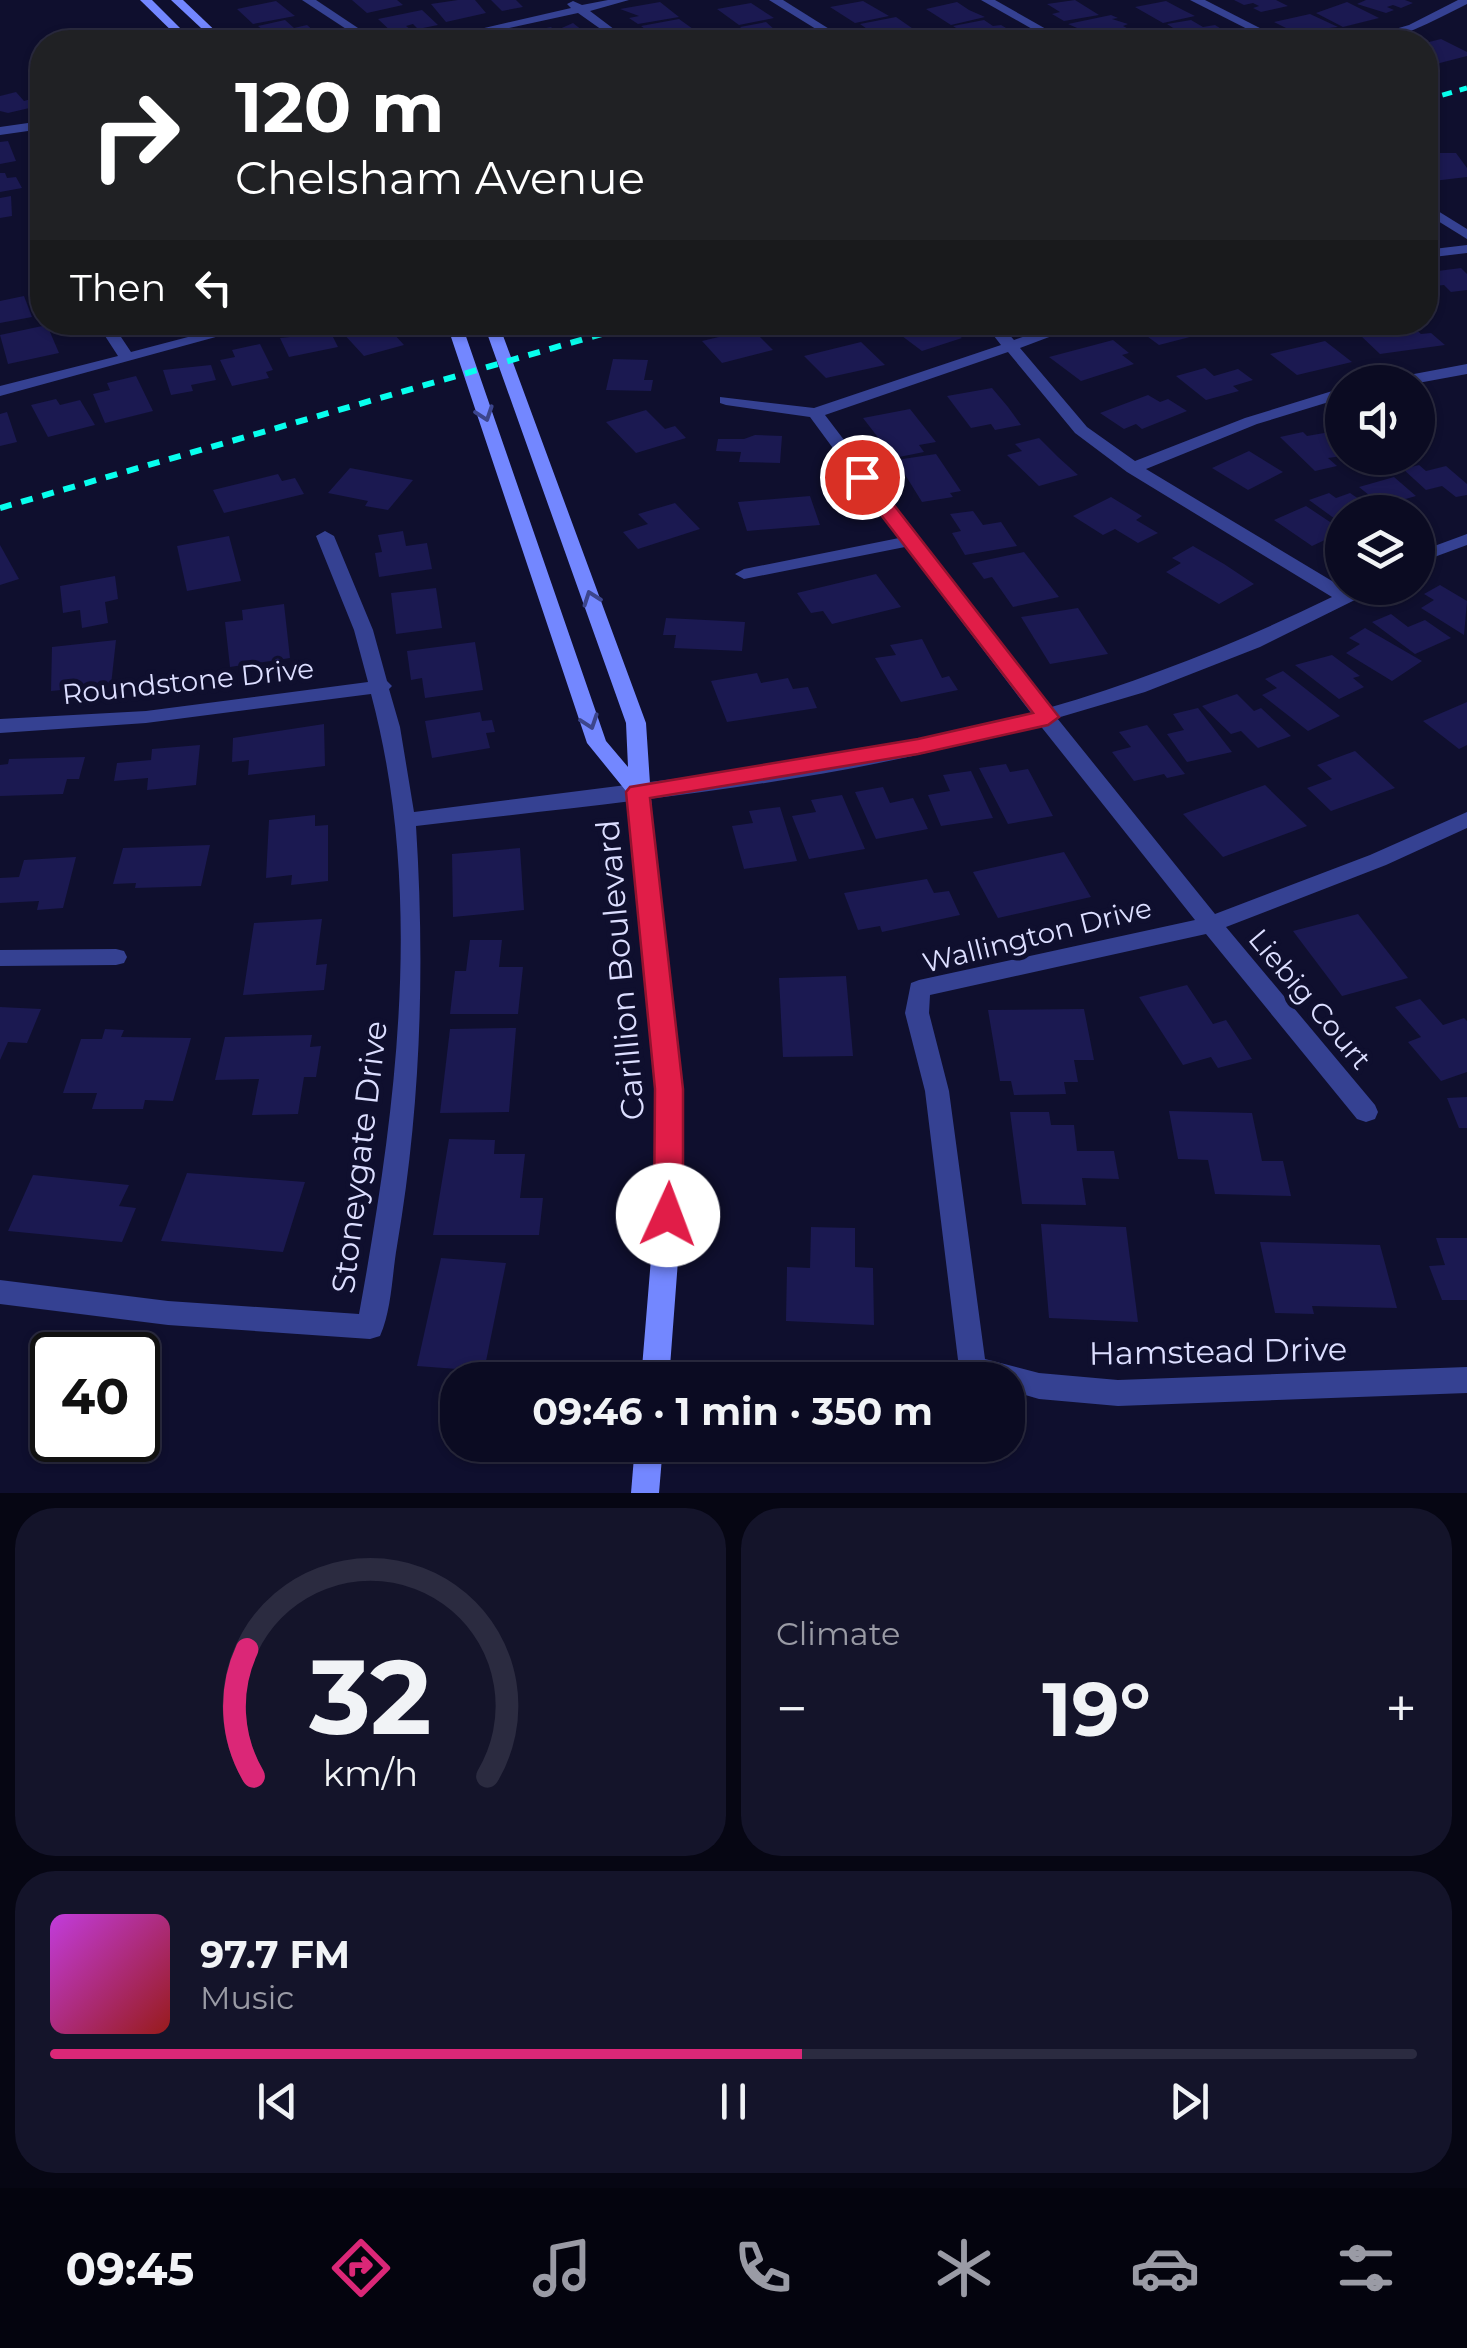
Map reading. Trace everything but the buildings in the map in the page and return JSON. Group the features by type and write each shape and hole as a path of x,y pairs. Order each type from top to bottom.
{"street":[{"path":"146,0 176,30"},
{"path":"177,0 209,30"},
{"path":"308,0 354,30"},
{"path":"567,0 609,30"},
{"path":"485,30 623,0"},
{"path":"775,0 824,30"},
{"path":"987,0 1041,30"},
{"path":"1196,0 1257,30"},
{"path":"1402,30 1467,0"},
{"path":"0,130 30,126"},
{"path":"1438,215 1467,235"},
{"path":"1438,252 1467,248"},
{"path":"112,335 127,358"},
{"path":"0,391 215,335"},
{"name":"Carillion Boulevard","path":"456,335 597,743 638,792"},
{"name":"Carillion Boulevard","path":"495,335 636,722 638,792 669,1089 671,1181 656,1362"},
{"path":"1001,335 1081,430 1133,468 1325,576"},
{"path":"726,400 815,412 1046,335"},
{"path":"1435,376 1467,370"},
{"path":"1133,468 1251,420 1325,398"},
{"name":"Liebig Court","path":"815,412 908,541 1208,925 1366,1112"},
{"name":"Stoneygate Drive","path":"0,1292 168,1312 370,1327 390,1222 407,1083 413,961 406,820 382,686 360,617 326,536"},
{"path":"1435,551 1467,539"},
{"path":"744,574 908,541"},
{"path":"406,820 638,792 918,746 1048,717 1226,654 1330,605"},
{"name":"Roundstone Drive","path":"0,726 146,717 382,686"},
{"name":"Wallington Drive","path":"971,1362 937,1091 918,1013 919,988 1208,925 1378,860 1467,819"},
{"path":"0,958 116,958"},
{"name":"Hamstead Drive","path":"1025,1382 1118,1393 1467,1380"},
{"path":"645,1493 648,1462"}],"railway":[{"path":"1438,96 1467,88"},
{"path":"0,508 598,335"}],"route":[{"path":"668,1215 669,1089 638,792 781,772 1048,717 862,477"}]}
